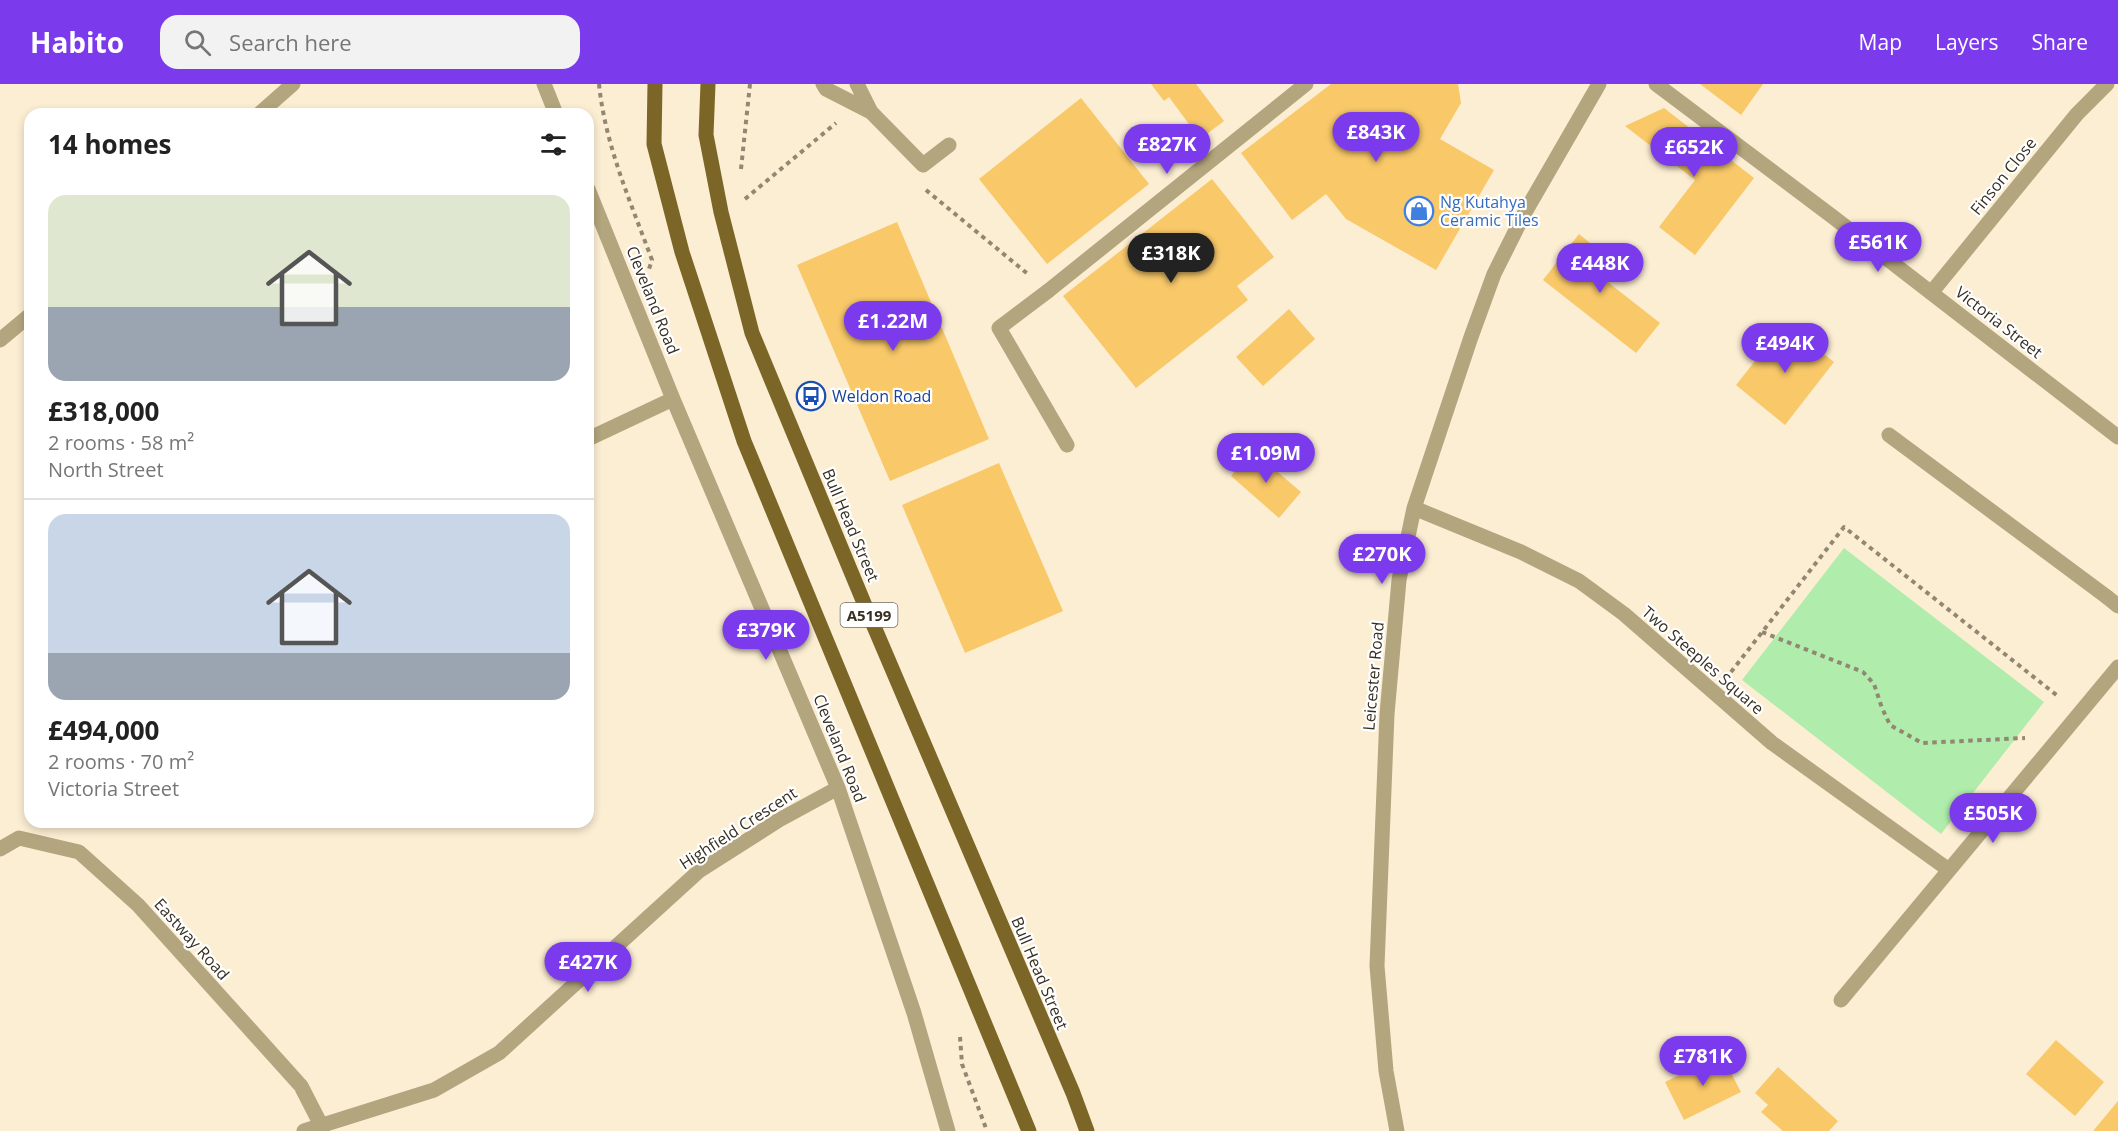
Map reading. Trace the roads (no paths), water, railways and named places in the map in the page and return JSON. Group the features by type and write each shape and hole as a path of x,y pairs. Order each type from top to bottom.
{"main road":[{"name":"A5199","path":"655,84 654,144 682,252 744,441 1029,1131"},
{"name":"Bull Head Street","path":"708,84 706,135 721,212 752,333 1073,1093 1087,1131"}],"street":[{"path":"266,108 292,84"},
{"path":"544,84 554,108"},
{"path":"823,84 826,89 871,112"},
{"path":"857,84 871,112 923,165 949,145"},
{"path":"1067,444 999,328 1306,84"},
{"name":"Leicester Road","path":"1397,1131 1386,1071 1377,966 1387,714 1399,580 1414,508 1494,274 1524,214 1599,84"},
{"name":"Victoria Street","path":"1656,84 2118,437"},
{"name":"Finson Close","path":"1930,293 2077,114 2107,84"},
{"name":"Cleveland Road","path":"594,204 673,399 838,788 914,1013 948,1131"},
{"path":"0,340 24,320"},
{"path":"594,436 673,399"},
{"path":"1889,435 2112,602"},
{"name":"Two Steeples Square","path":"1414,508 1521,552 1579,581 1624,615 1772,743 1950,870"},
{"path":"1841,1000 2118,667"},
{"name":"Highfield Crescent","path":"304,1131 434,1089 499,1053 699,871 779,820 838,788"},
{"name":"Eastway Road","path":"0,849 19,838 79,852 138,905 301,1086 321,1125"}],"place":[{"name":"Ng Kutahya Ceramic Tiles","path":"1419,211"},
{"name":"Weldon Road","path":"811,396"}]}
